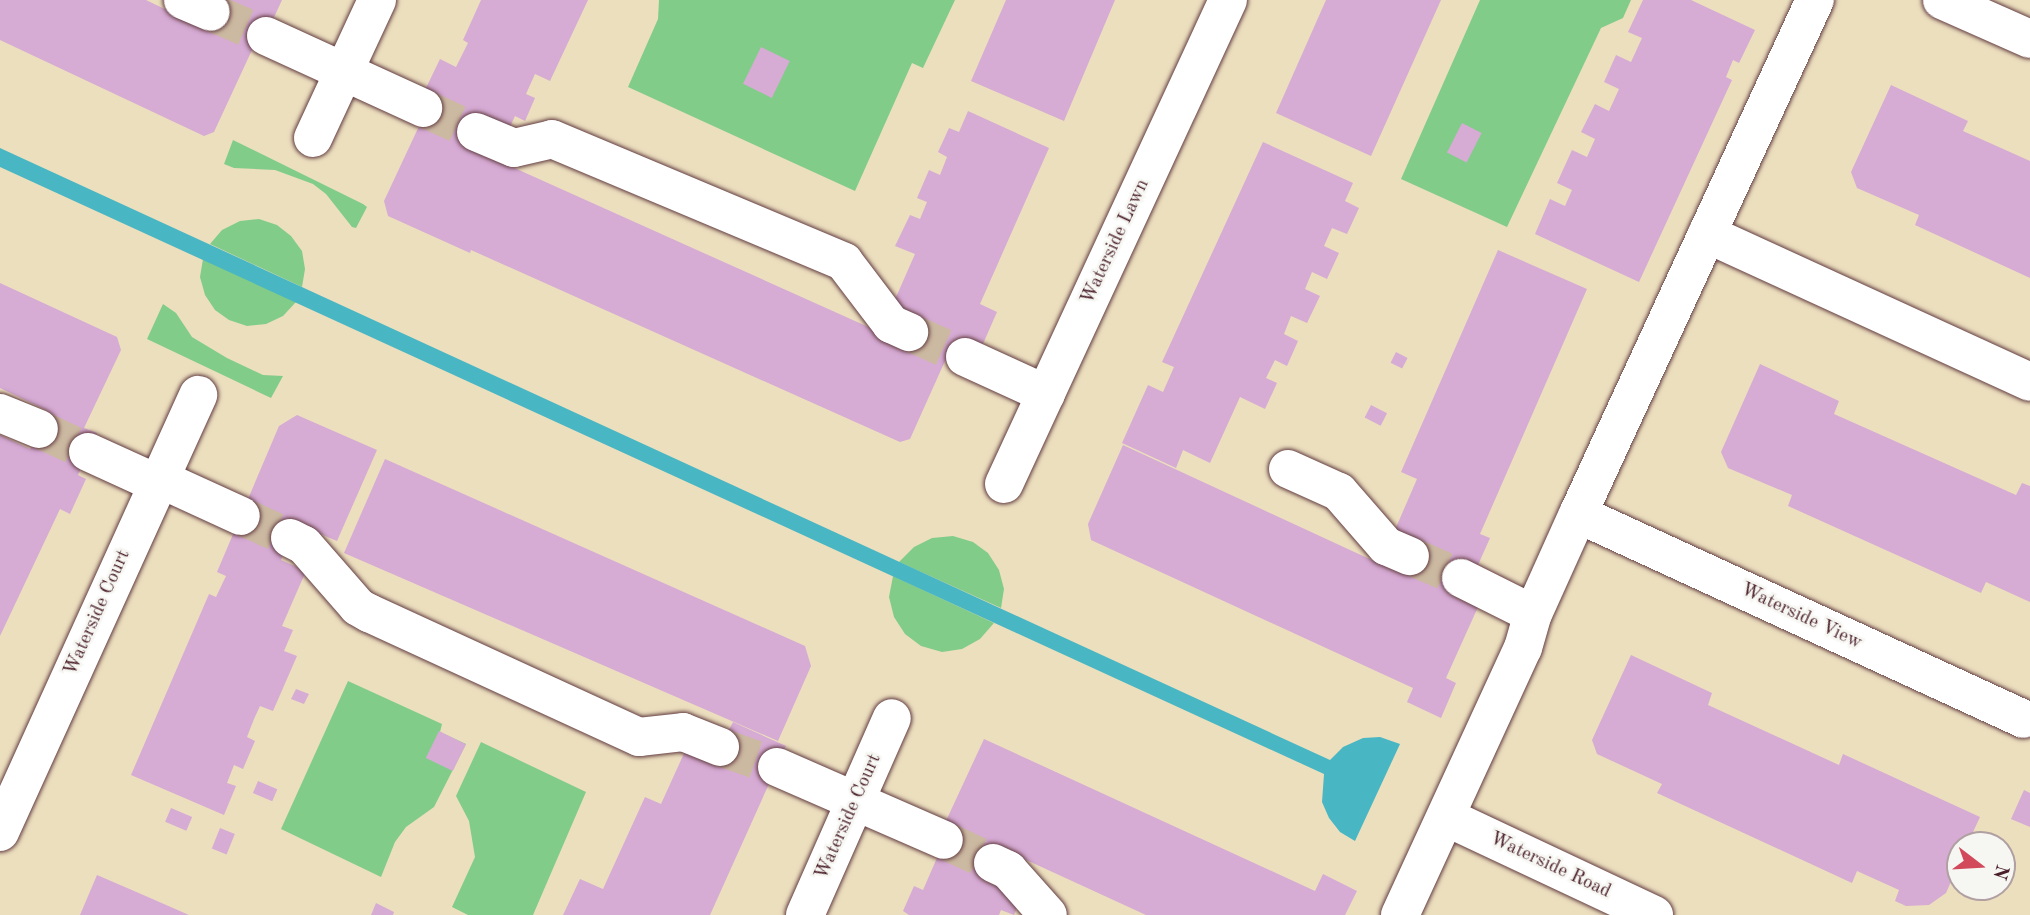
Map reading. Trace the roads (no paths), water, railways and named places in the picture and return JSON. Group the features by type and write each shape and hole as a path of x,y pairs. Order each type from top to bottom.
{"street":[{"path":"313,138 377,0"},
{"name":"Waterside Lawn","path":"1004,484 1228,0"},
{"path":"1400,915 1523,648 1533,614 1578,514 1815,0"},
{"path":"1942,0 2030,39"},
{"path":"266,36 423,108"},
{"path":"476,132 514,148 552,139 844,262 891,324 909,332"},
{"path":"1707,234 2030,382"},
{"path":"965,358 1046,394"},
{"name":"Waterside Court","path":"0,832 198,395"},
{"path":"0,413 39,429"},
{"path":"88,452 241,516"},
{"path":"1288,469 1339,492 1386,545 1410,556"},
{"name":"Waterside View","path":"1578,514 2023,719"},
{"path":"290,538 304,545 358,607 369,613 639,737 683,733 720,747"},
{"path":"1461,578 1533,614"},
{"name":"Waterside Court","path":"805,915 892,718"},
{"path":"777,767 944,840"},
{"name":"Waterside Road","path":"1446,817 1654,915"},
{"path":"993,863 1008,870 1048,915"}],"water":[{"path":"0,148 1330,760 1343,747 1363,738 1380,737 1400,744 1355,841 1340,832 1329,818 1322,802 1324,774 0,167"}],"tunnel":[{"path":"211,12 266,36"},
{"path":"423,108 476,132"},
{"path":"909,332 965,357"},
{"path":"39,429 88,452"},
{"path":"241,516 290,538"},
{"path":"1410,556 1461,578"},
{"path":"720,747 777,767"},
{"path":"944,840 993,863"}]}
